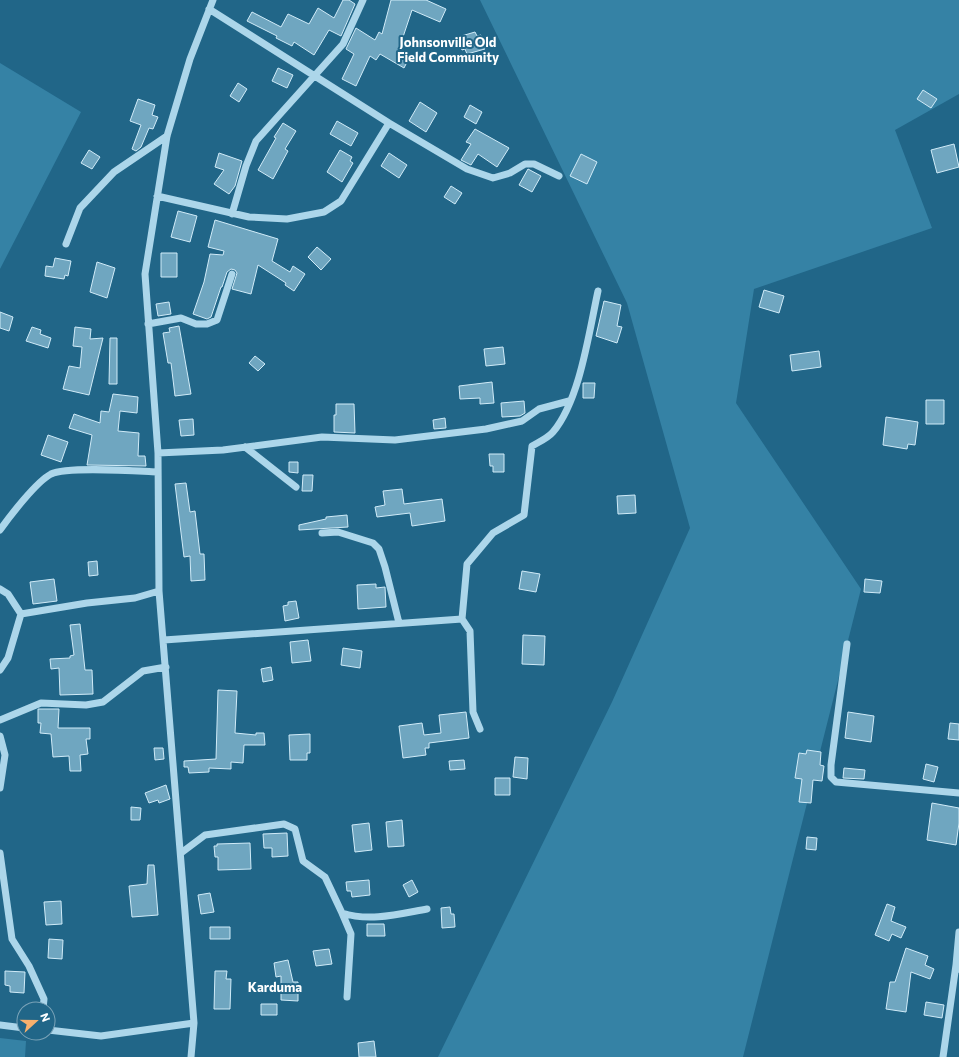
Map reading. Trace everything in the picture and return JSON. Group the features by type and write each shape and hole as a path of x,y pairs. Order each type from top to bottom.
{"street":[{"path":"191,1057 194,1023 160,591 158,453 145,274 167,136 190,60 213,0"},
{"path":"232,214 246,166 256,141 343,44 363,0"},
{"path":"209,9 389,123 467,168 493,178 510,173 525,164 534,164 559,176"},
{"path":"157,196 249,217 286,219 324,212 341,201 389,123"},
{"path":"66,244 80,208 114,172 167,136"},
{"path":"148,324 180,318 196,324 208,324 217,320 232,274"},
{"path":"480,729 473,712 470,631 462,619 466,564 493,533 524,515 532,446 552,433 560,423 580,372 598,291"},
{"path":"158,453 245,447 322,437 395,440 486,429 522,421 540,409 569,401"},
{"path":"245,447 296,487"},
{"path":"0,530 36,487 52,473 76,470 158,472"},
{"path":"322,533 338,532 372,543 379,549 399,623"},
{"path":"0,589 8,594 21,614 8,658 0,670"},
{"path":"21,614 88,603 135,598 160,591"},
{"path":"164,640 462,619"},
{"path":"847,644 831,765 832,777 836,782 959,793"},
{"path":"0,720 41,703 86,705 103,702 143,671 166,667"},
{"path":"0,736 5,755 0,788"},
{"path":"181,853 205,835 284,824 295,829 303,861 325,877 350,934 347,998"},
{"path":"0,853 12,939 28,966 44,1001"},
{"path":"342,913 354,917 386,916 427,908"},
{"path":"943,1057 958,967 959,932"},
{"path":"56,1031 101,1036 194,1023"},
{"path":"0,1025 16,1027"}],"shaded area":[{"path":"480,0 959,0 959,94 895,130 932,228 754,289 736,403 861,589 743,1057 438,1057 612,702 690,528 627,303"},
{"path":"0,63 81,112 0,269"},
{"path":"0,1038 26,1041 25,1057 0,1057"}],"building":[{"path":"343,0 349,0 355,4 341,36 329,30 314,55 294,42 292,46 276,38 277,36 247,21 252,12 281,27 288,14 309,24 318,8 334,18"},
{"path":"391,0 426,0 446,9 440,22 412,10 398,52 409,58 404,68 380,54 376,60 370,56 356,86 342,79 354,54 346,49 356,28 375,40 379,32 382,34"},
{"path":"475,32 477,36 481,35 485,49 467,54 465,49 462,50 458,37"},
{"path":"278,68 293,75 287,88 272,81"},
{"path":"238,83 247,89 239,102 230,96"},
{"path":"923,90 937,99 931,108 917,99"},
{"path":"138,99 155,105 152,115 158,117 153,129 149,128 141,147 136,151 132,149 141,125 130,121"},
{"path":"420,102 437,113 426,132 409,121"},
{"path":"470,105 482,112 476,124 464,117"},
{"path":"337,121 358,133 351,146 330,134"},
{"path":"283,123 296,131 285,149 288,151 273,179 258,170 276,138 274,137"},
{"path":"475,129 509,148 497,167 478,154 471,165 461,160 471,144 466,142"},
{"path":"954,144 959,167 937,173 931,150"},
{"path":"89,150 100,157 92,169 81,163"},
{"path":"340,150 352,157 350,161 353,163 342,182 327,172"},
{"path":"219,153 242,161 235,186 229,194 214,184 224,170 215,167"},
{"path":"389,153 407,165 399,178 381,166"},
{"path":"581,154 597,162 587,184 570,176"},
{"path":"528,169 541,176 532,192 519,185"},
{"path":"451,186 462,193 455,204 444,197"},
{"path":"178,211 197,216 190,242 171,237"},
{"path":"215,220 278,239 272,261 290,272 293,266 305,274 294,291 285,285 286,283 258,265 251,294 232,289 237,273 235,270 231,269 227,272 211,317 207,319 193,314 204,282 210,254 223,255 224,251 208,247"},
{"path":"317,247 331,259 321,270 308,257"},
{"path":"161,253 177,253 177,277 161,277"},
{"path":"55,258 71,261 68,276 65,275 64,279 45,276 46,266 53,267"},
{"path":"97,262 115,268 107,298 90,292"},
{"path":"764,290 784,296 779,313 759,307"},
{"path":"604,301 621,305 617,326 622,327 617,343 596,336"},
{"path":"169,302 171,314 158,316 156,304"},
{"path":"0,312 13,317 9,331 0,328"},
{"path":"179,326 191,394 175,396 171,363 168,363 163,333 170,332 169,328"},
{"path":"32,327 41,330 40,334 51,338 48,348 26,341"},
{"path":"75,327 91,329 90,339 103,338 89,395 63,389 69,366 80,368 82,347 73,346"},
{"path":"110,338 117,338 117,384 109,384"},
{"path":"503,347 505,364 486,366 484,349"},
{"path":"819,351 821,367 792,371 790,355"},
{"path":"255,356 265,364 258,371 249,363"},
{"path":"492,382 494,403 480,404 480,398 460,399 459,386"},
{"path":"583,383 595,383 594,398 583,398"},
{"path":"113,394 138,397 137,413 120,411 118,431 139,433 138,456 145,456 146,466 87,465 92,435 69,428 74,414 100,423 101,411 109,412"},
{"path":"926,400 944,400 944,424 926,424"},
{"path":"524,401 525,413 520,416 502,417 501,403"},
{"path":"336,404 354,404 355,433 334,432 334,415 336,415"},
{"path":"886,417 918,422 915,445 908,444 907,449 883,445"},
{"path":"445,418 446,428 434,429 433,420"},
{"path":"193,419 194,435 181,436 179,420"},
{"path":"48,435 68,442 61,462 41,455"},
{"path":"489,454 504,454 504,472 493,472 493,466 490,466"},
{"path":"289,462 298,462 298,473 289,472"},
{"path":"303,475 313,475 312,491 302,491"},
{"path":"186,483 190,512 195,511 200,554 204,554 205,580 191,581 190,556 184,557 175,484"},
{"path":"402,489 404,504 442,499 445,521 412,526 410,513 377,517 375,507 385,505 383,491"},
{"path":"635,495 636,513 618,514 617,496"},
{"path":"347,515 348,527 299,530 299,525 326,519 326,517"},
{"path":"97,561 98,575 89,576 88,562"},
{"path":"522,571 540,574 536,592 519,589"},
{"path":"54,579 57,601 33,604 30,582"},
{"path":"865,579 882,581 880,593 864,592"},
{"path":"376,584 376,588 385,587 386,607 358,609 357,585"},
{"path":"296,601 299,618 285,621 283,606 288,605 288,602"},
{"path":"80,624 85,670 92,670 93,694 60,695 59,668 51,669 50,659 70,658 70,656 74,655 70,625"},
{"path":"523,635 545,636 544,665 522,664"},
{"path":"308,640 311,661 292,663 290,642"},
{"path":"343,648 362,651 360,668 341,665"},
{"path":"271,667 273,680 263,682 261,669"},
{"path":"218,690 237,691 235,733 256,735 256,733 264,733 265,745 244,745 243,763 231,762 231,769 209,768 209,772 189,773 188,767 184,767 184,761 216,759"},
{"path":"38,709 59,709 58,728 90,728 90,739 86,739 88,754 80,755 81,771 70,771 69,756 53,757 51,734 40,733 41,723 38,723"},
{"path":"466,712 469,738 429,743 429,748 425,748 426,755 403,758 399,726 422,723 424,735 441,733 439,715"},
{"path":"848,712 874,716 871,742 845,738"},
{"path":"950,723 959,724 959,740 948,739"},
{"path":"310,734 310,753 307,753 307,760 290,760 289,735"},
{"path":"154,748 163,748 164,759 155,760"},
{"path":"807,750 821,752 820,765 824,766 822,781 813,780 811,803 799,802 802,779 795,778 799,753 806,754"},
{"path":"515,757 528,758 527,779 513,777"},
{"path":"464,760 465,769 450,770 449,761"},
{"path":"926,764 938,767 934,782 923,779"},
{"path":"844,768 865,770 864,779 843,778"},
{"path":"495,778 510,778 510,795 495,795"},
{"path":"166,785 170,799 159,803 158,800 149,803 145,793"},
{"path":"932,803 959,808 959,823 956,845 927,840"},
{"path":"131,807 141,808 140,820 131,820"},
{"path":"402,820 404,846 388,847 386,822"},
{"path":"369,823 372,850 355,852 352,825"},
{"path":"287,833 288,856 272,857 272,848 264,848 263,834"},
{"path":"807,837 817,838 816,850 806,849"},
{"path":"250,843 251,869 218,870 218,857 215,857 214,846 217,846 217,844"},
{"path":"148,865 154,865 158,915 132,917 129,886 147,884"},
{"path":"369,880 370,895 352,897 351,891 347,891 346,882"},
{"path":"412,880 418,892 409,897 403,885"},
{"path":"210,893 214,912 201,914 198,895"},
{"path":"61,901 62,924 46,925 44,902"},
{"path":"887,904 895,907 891,921 906,927 901,938 892,934 889,941 875,935"},
{"path":"450,907 451,914 454,914 455,927 442,928 441,908"},
{"path":"367,924 384,924 385,936 367,936"},
{"path":"210,927 230,927 230,939 210,939"},
{"path":"49,939 63,940 62,959 48,958"},
{"path":"906,948 928,956 925,965 934,969 930,979 911,972 906,1012 886,1009 890,982 895,982"},
{"path":"329,949 332,964 316,966 313,951"},
{"path":"288,960 293,982 298,982 298,1001 281,1000 281,976 276,977 274,963"},
{"path":"5,971 25,972 24,993 10,992 10,986 5,985"},
{"path":"215,971 227,971 226,979 231,979 230,1009 214,1009"},
{"path":"926,1002 944,1005 942,1018 924,1015"},
{"path":"261,1004 277,1004 277,1015 261,1015"},
{"path":"374,1041 376,1057 359,1057 358,1043"}],"district":[{"name":"Johnsonville Old Field Community","path":"448,50"},
{"name":"Karduma","path":"275,987"}]}
